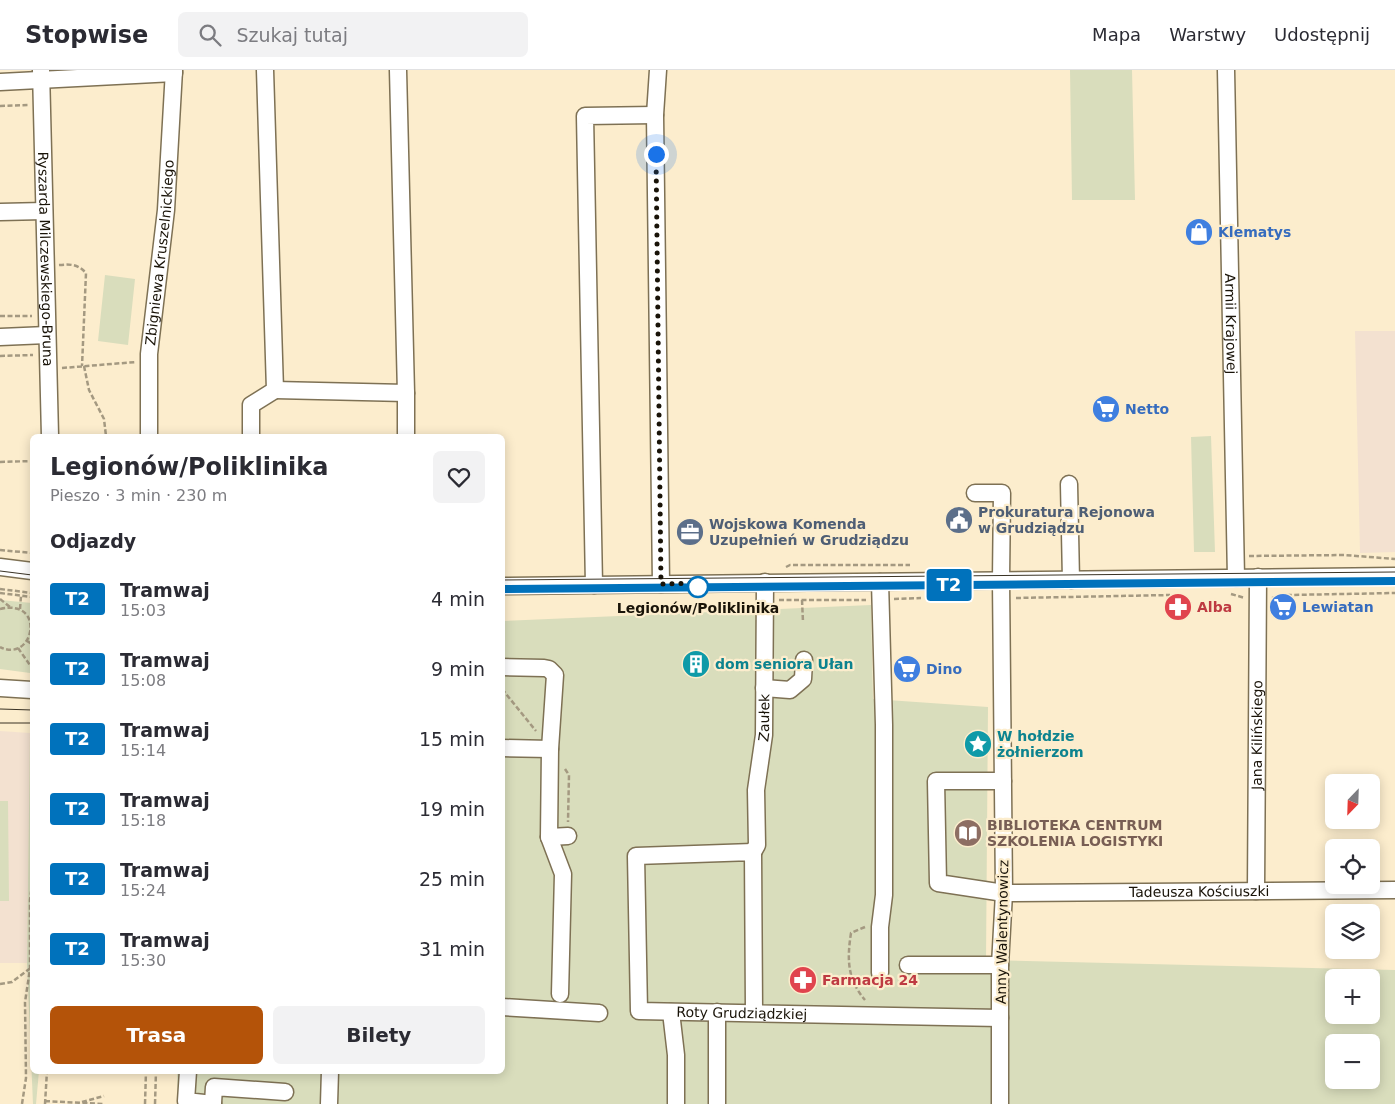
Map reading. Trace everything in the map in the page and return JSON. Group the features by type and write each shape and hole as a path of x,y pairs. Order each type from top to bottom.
{"street":[{"path":"265,70 275,390"},
{"path":"398,70 406,434"},
{"path":"658,70 655,114 661,584"},
{"name":"Armii Krajowej","path":"1226,70 1236,578"},
{"path":"0,82 41,75 174,71"},
{"name":"Zbigniewa Kruszelnickiego","path":"149,434 149,354 166,210 174,71"},
{"name":"Ryszarda Milczewskiego-Bruna","path":"41,75 50,434"},
{"path":"594,585 585,116 655,114"},
{"path":"0,212 44,211"},
{"path":"0,337 47,335"},
{"path":"251,434 251,406 275,390 406,393"},
{"path":"1069,484 1071,580"},
{"name":"Anny Walentynowicz","path":"975,493 1002,493 1004,893 1000,965 1000,1104"},
{"path":"0,567 30,571"},
{"path":"505,586 1395,576"},
{"name":"Jana Kilińskiego","path":"1256,891 1258,577"},
{"name":"Zaułek","path":"754,1012 753,852 757,845 756,790 764,734 765,582"},
{"path":"880,582 884,725 884,895 880,973"},
{"path":"764,688 790,690 803,678 804,660"},
{"path":"505,667 544,668 550,669 555,675 550,749 549,836 563,874 560,994"},
{"path":"0,688 30,690"},
{"path":"505,748 550,749"},
{"name":"Tadeusza Kościuszki","path":"1003,781 936,781 938,883 1004,893 1395,890"},
{"path":"549,836 568,836"},
{"name":"Roty Grudziądzkiej","path":"753,852 636,856 639,1011 1000,1018"},
{"path":"908,965 1000,965"},
{"path":"505,1007 599,1013"},
{"path":"672,1012 676,1055 676,1104"},
{"path":"717,1012 717,1104"},
{"path":"188,1074 186,1101 213,1103 214,1087 285,1092"},
{"path":"329,1104 330,1074"}],"path":[{"path":"0,106 42,105"},
{"path":"86,273 83,366 89,390 104,419 106,434"},
{"path":"0,316 35,316"},
{"path":"0,356 83,366 131,362"},
{"path":"0,462 30,461"},
{"path":"0,550 30,553"},
{"path":"1257,557 1344,554 1395,559"},
{"path":"780,570 790,565 868,564"},
{"path":"0,591 30,595"},
{"path":"0,591 30,595"},
{"path":"1276,596 1395,593"},
{"path":"1224,594 1247,599"},
{"path":"20,609 21,595"},
{"path":"1013,601 1019,597 1178,595"},
{"path":"764,600 880,600 926,597"},
{"path":"0,599 10,606 20,609 27,616 30,625"},
{"path":"802,600 803,622"},
{"path":"0,609 10,606"},
{"path":"0,647 5,649 18,648 27,641 30,635"},
{"path":"18,648 30,665"},
{"path":"866,1001 851,981 849,945 851,933 875,922 882,912"},
{"path":"0,984 12,982 30,969"},
{"path":"22,1104 26,1078 25,1002 30,974"},
{"path":"47,1074 45,1102 101,1104"},
{"path":"145,1104 146,1074"},
{"path":"155,1104 156,1074"},
{"path":"78,1103 104,1096"}],"shaded area":[{"path":"1355,331 1395,331 1395,552 1360,553"},
{"path":"0,731 30,733 27,963 0,963"}],"green space":[{"path":"1070,70 1132,70 1135,200 1072,200"},
{"path":"105,275 135,279 128,345 98,341"},
{"path":"1211,436 1215,552 1194,552 1191,437"},
{"path":"0,600 30,603 30,673 0,669"},
{"path":"871,605 873,699 988,707 986,960 1354,969 1325,969 1325,1024 1380,1024 1380,970 1395,970 1395,1104 178,1104 177,1074 505,1074 505,621"},
{"path":"30,733 30,1034 27,963"},
{"path":"0,801 8,801 9,901 0,901"},
{"path":"32,1074 39,1074 36,1104 33,1104"}],"tram line":[{"path":"0,571 30,575"},
{"path":"505,580 1395,572"},
{"path":"505,589 1395,581"},
{"name":"T2","path":"505,589 1395,581"},
{"path":"0,709 30,710"},
{"path":"0,723 30,723"}],"place":[{"name":"Klematys","path":"1199,232"},
{"name":"Netto","path":"1106,409"},
{"name":"Prokuratura Rejonowa w Grudziądzu","path":"959,520"},
{"name":"Wojskowa Komenda Uzupełnień w Grudziądzu","path":"690,532"},
{"name":"Legionów/Poliklinika","path":"698,587"},
{"name":"Alba","path":"1178,607"},
{"name":"Lewiatan","path":"1283,607"},
{"name":"dom seniora Ułan","path":"696,664"},
{"name":"Dino","path":"907,669"},
{"name":"W hołdzie żołnierzom","path":"978,744"},
{"name":"BIBLIOTEKA CENTRUM SZKOLENIA LOGISTYKI","path":"968,833"},
{"name":"Farmacja 24","path":"803,980"}],"route":[{"path":"656,154 661,584 696,583 698,587"}]}
